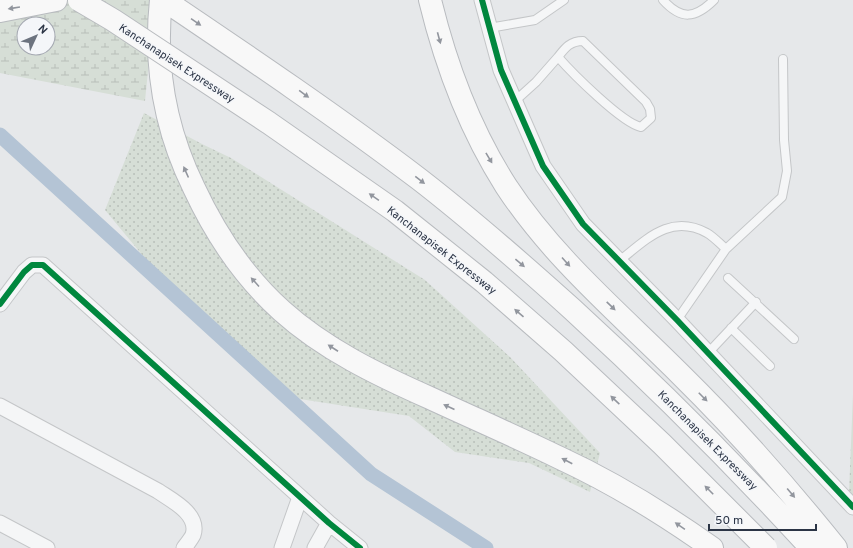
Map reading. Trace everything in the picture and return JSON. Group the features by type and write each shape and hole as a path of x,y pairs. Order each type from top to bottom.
{"highway":[{"path":"0,11 56,0"},
{"name":"Kanchanapisek Expressway","path":"79,0 113,20 269,123 395,211 484,282 563,351 662,444 766,548"},
{"path":"162,0 159,18 163,98 172,136 185,171 205,210 225,244 252,279 281,311 311,333 366,368 568,462 619,488 670,518 712,548"},
{"name":"Kanchanapisek Expressway","path":"162,0 295,87 420,180 522,265 617,350 756,488 811,548"},
{"path":"430,0 439,38 466,113 484,149 506,187 533,223 582,279 740,434 779,478 836,548"}],"street":[{"path":"482,0 501,70 543,166 583,224 677,320 853,507"},
{"path":"0,304 24,272 32,265 43,265 329,523 360,548"},
{"path":"0,406 158,490 179,505 192,518 193,525 193,534 184,548"},
{"path":"282,548 300,497"},
{"path":"0,523 47,548"},
{"path":"315,548 329,523"}],"lane":[{"path":"489,28 535,20 564,0"},
{"path":"663,0 672,10 686,14 699,14 714,0"},
{"path":"515,102 536,82 568,45 576,41 582,41 588,44 646,102 650,109 651,118 642,127 632,123 582,83 558,57"},
{"path":"677,320 726,249 782,197 787,172 784,140 783,59"},
{"path":"619,261 655,233 670,227 690,226 707,234 726,249"},
{"path":"728,278 756,302 794,339"},
{"path":"708,353 756,302"},
{"path":"731,328 770,366"}],"green space":[{"path":"0,0 155,0 145,101 0,73"},
{"path":"144,113 231,158 425,280 510,357 600,453 590,492 529,463 455,452 409,416 300,399 173,292 105,210"},
{"path":"853,394 853,496 849,493"}],"waterway":[{"path":"0,135 371,474 486,548"}],"cycle path":[{"path":"482,0 501,70 543,166 583,224 677,320 853,507"},
{"path":"0,304 24,272 32,265 43,265 329,523 360,548"}]}
